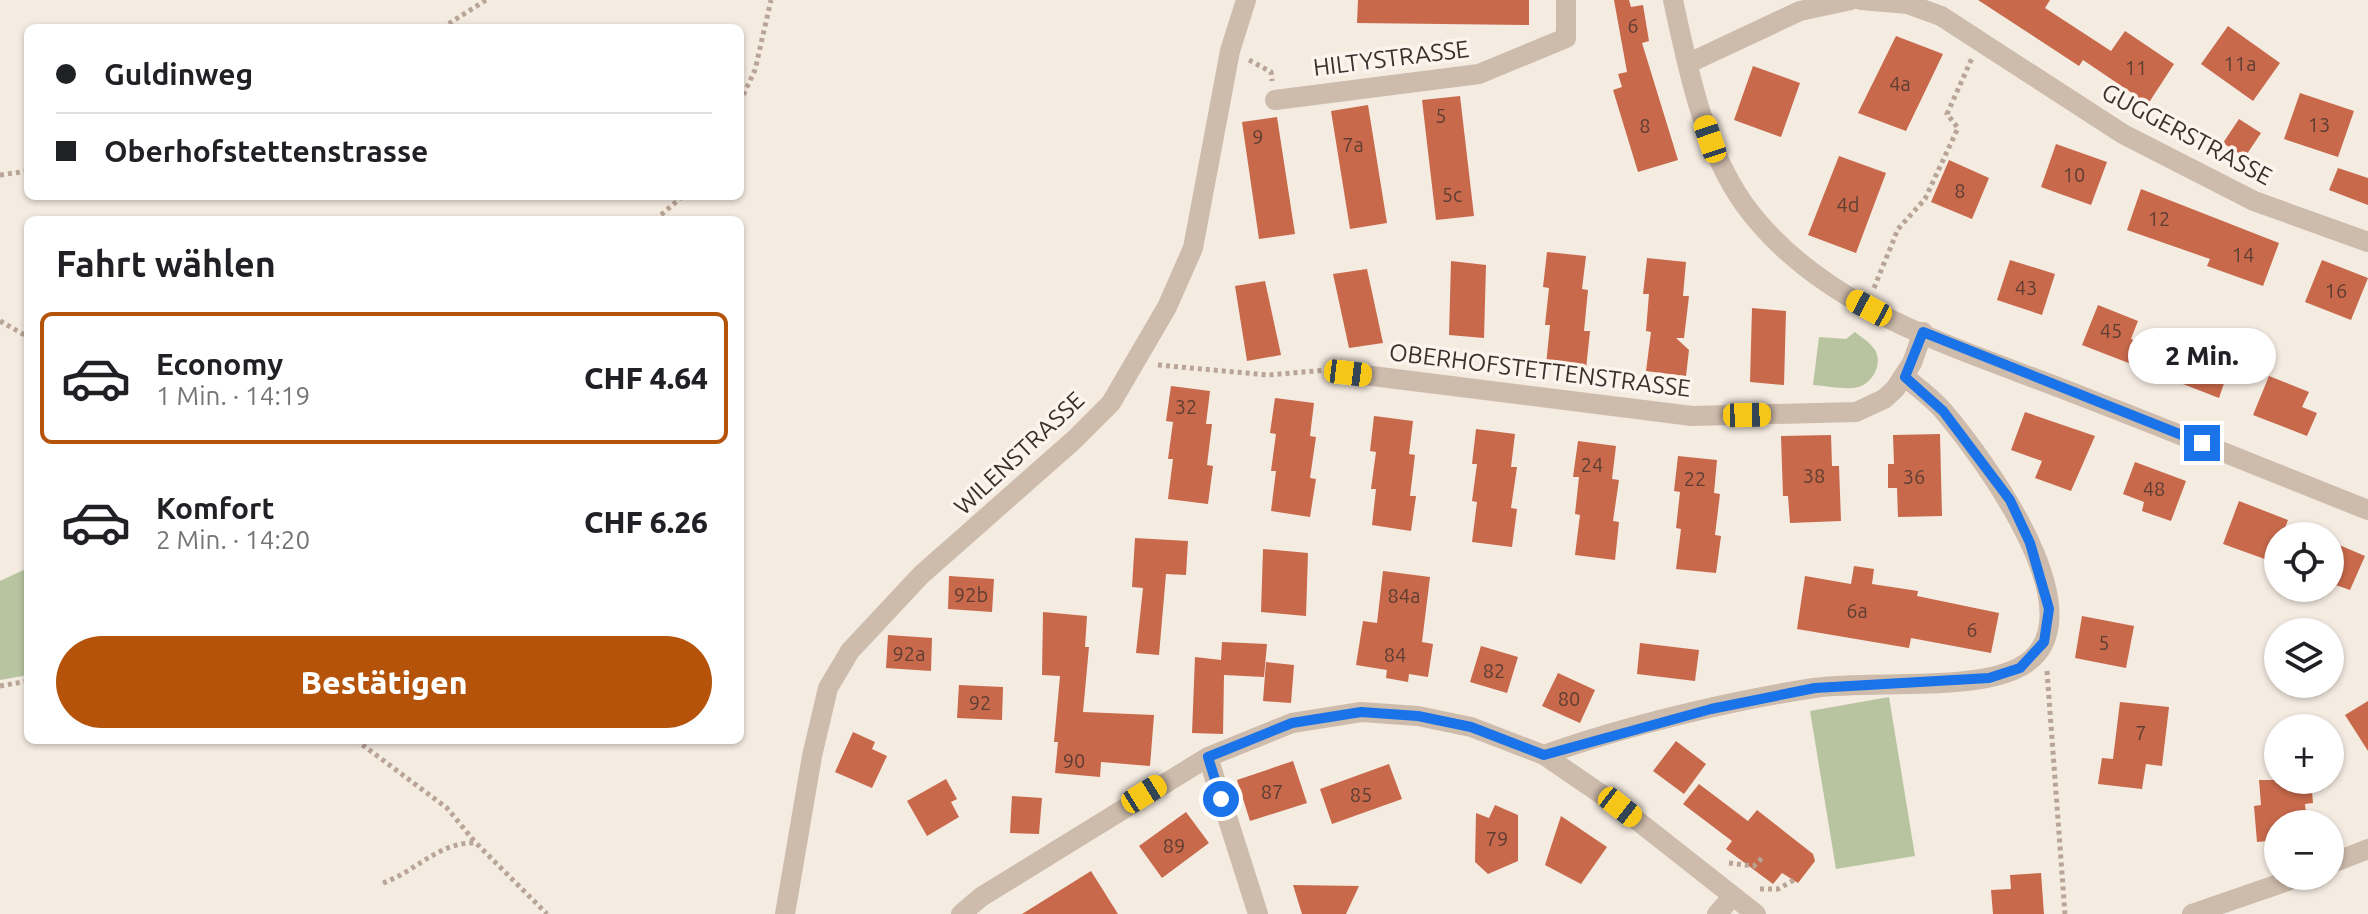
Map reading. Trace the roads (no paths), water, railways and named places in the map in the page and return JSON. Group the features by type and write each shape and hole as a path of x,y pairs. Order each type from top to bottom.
{"street":[{"name":"WILENSTRASSE","path":"785,914 812,756 828,688 850,651 921,575 1074,440 1111,403 1167,307 1193,248 1230,51 1246,0"},
{"name":"HILTYSTRASSE","path":"1275,100 1479,74 1566,38 1566,0"},
{"path":"1673,0 1715,155 1731,185 1763,227 1836,291 1923,332 2368,510"},
{"path":"1689,63 1800,11 1851,0"},
{"name":"GUGGERSTRASSE","path":"1861,0 1911,1 1980,39 2123,134 2254,201 2368,242"},
{"name":"OBERHOFSTETTENSTRASSE","path":"1348,373 1692,416 1856,412 1884,399 1905,377 1923,332"},
{"path":"1544,755 1711,709 1815,688 1989,678 2020,668 2044,642 2049,609 2040,570 2010,500 1943,411 1905,377"},
{"path":"961,914 993,889 1208,757 1292,723 1361,712 1418,716 1471,727 1544,755 1620,807 1756,914"},
{"path":"1208,757 1258,914"},
{"path":"2344,858 2368,849"},
{"path":"2192,914 2264,889"},
{"path":"1717,914 1732,897"}]}
